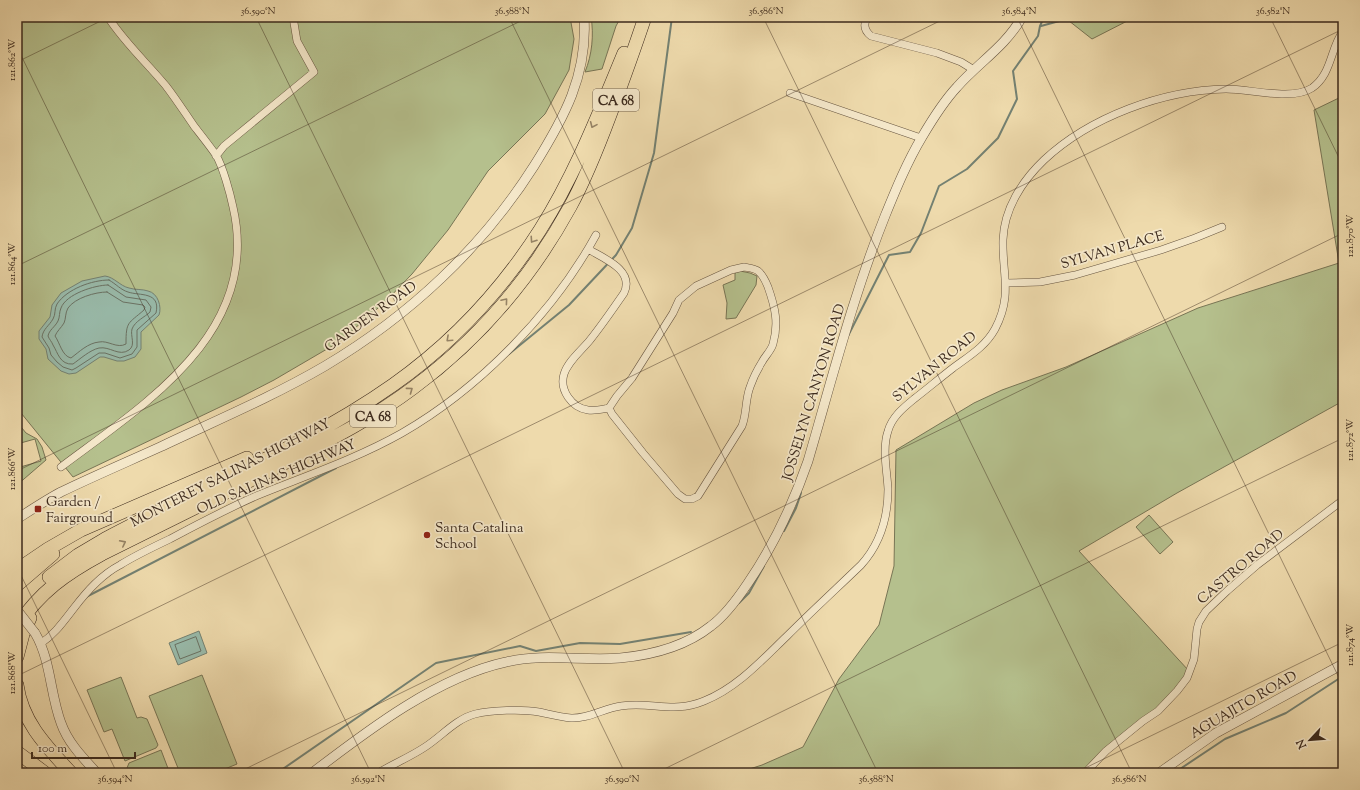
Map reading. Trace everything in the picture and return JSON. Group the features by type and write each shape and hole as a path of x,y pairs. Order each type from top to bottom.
{"highway":[{"name":"MONTEREY SALINAS HIGHWAY","path":"341,418 396,382 439,349 480,309 516,264 548,216 569,178 619,65 637,17"},
{"name":"MONTEREY SALINAS HIGHWAY","path":"88,561 330,440 363,421 413,388 448,360 470,339 491,318 520,283 570,208 584,181 597,150 645,17"},
{"path":"17,570 67,537 88,527 341,418"},
{"name":"CA 68","path":"17,614 48,579 65,564 91,546 309,437 341,418"},
{"path":"17,585 70,542 136,507"},
{"path":"17,626 32,606 53,585 64,576 88,561"},
{"name":"CA 68","path":"17,657 23,634 36,610 45,598 66,578 88,561"},
{"path":"17,686 24,711 34,730 71,773"},
{"path":"17,752 45,773"}],"street":[{"path":"62,467 132,414 170,381 200,349 213,330 223,311 235,273 237,254 237,233 230,194 216,156 166,86 116,30 108,17"},
{"path":"216,156 224,146 314,72 297,41 293,17"},
{"name":"GARDEN ROAD","path":"17,519 60,493 262,399 313,372 367,339 420,298 450,270 502,212 525,181 554,134 572,99 581,66 585,37 584,17"},
{"name":"JOSSELYN CANYON ROAD","path":"312,773 362,736 413,703 456,679 476,670 506,662 530,658 595,659 639,655 680,645 698,635 719,620 741,594 761,564 772,545 798,490 808,461 864,270 894,193 921,138 939,110 957,87 1009,37 1022,17"},
{"path":"866,20 864,24 865,29 871,36 937,52 961,62 974,70"},
{"name":"SYLVAN ROAD","path":"378,773 424,748 462,719 477,713 526,711 576,718 588,716 614,707 629,705 674,708 689,706 705,701 745,676 869,556 882,532 885,518 888,489 886,441 888,430 899,412 984,344 996,326 1005,301 1006,283 1003,240 1005,224 1010,210 1024,183 1032,172 1055,150 1110,116 1126,109 1168,97 1208,90 1226,89 1292,94 1302,93 1320,81 1324,75 1332,58 1336,43 1343,31"},
{"path":"790,93 921,138"},
{"name":"SYLVAN PLACE","path":"1006,283 1040,282 1075,275 1161,250 1195,238 1222,226"},
{"name":"OLD SALINAS HIGHWAY","path":"40,644 56,632 96,582 118,565 244,502 377,446 403,432 440,408 474,381 528,330 565,284 596,235"},
{"path":"588,249 619,268 625,276 626,287 624,293 607,317 566,370 563,378 564,387 568,398 582,408 588,410 610,408"},
{"path":"738,268 750,268 762,275 775,308 776,326 773,344 752,382 742,426 698,496 692,499 682,498 643,453 612,414 610,408 612,403 632,378 672,315 676,306 691,289 711,278 738,268"},
{"name":"CASTRO ROAD","path":"1085,773 1106,751 1143,721 1158,711 1187,678 1194,659 1197,629 1199,622 1206,611 1258,565 1343,500"},
{"path":"17,610 35,633 40,644 46,661 56,707 63,728 74,748 97,773"},
{"name":"AGUAJITO ROAD","path":"1159,773 1216,733 1343,664"}],"green space":[{"path":"17,17 570,17 574,39 569,70 545,114 488,171 448,230 412,274 385,302 339,342 274,380 73,477 17,408"},
{"path":"591,17 621,17 616,26 602,69 585,72 592,45"},
{"path":"1064,17 1135,17 1092,39"},
{"path":"1343,96 1343,401 1177,493 1079,551 1189,671 1177,691 1085,773 737,773 762,765 803,747 839,679 879,625 894,566 896,450 974,403 1002,390 1066,367 1198,308 1339,263 1314,110"},
{"path":"740,271 757,276 756,285 736,318 726,319 727,303 723,285 735,280 735,273"},
{"path":"17,422 26,433 37,439 42,447 46,460 17,485 17,468 41,461 35,439 17,444"},
{"path":"1149,515 1173,542 1160,554 1136,527"},
{"path":"202,675 237,764 215,773 180,773 149,696"},
{"path":"121,677 137,718 141,717 147,719 158,745 156,748 125,761 112,729 104,732 87,690"},
{"path":"161,750 169,771 163,773 130,773 127,768 129,763"}],"water":[{"path":"105,276 131,289 146,290 154,294 157,297 160,308 159,315 141,332 141,349 135,357 124,361 117,361 100,357 76,373 69,374 61,371 48,359 46,349 39,339 39,331 50,317 52,305 61,293 82,281"},
{"path":"199,631 207,653 178,665 169,643"}],"waterway":[{"path":"509,354 569,305 616,255 632,228 654,153 672,17"},
{"path":"848,336 889,255 910,252 921,233 939,186 967,169 998,138 1017,99 1013,71 1038,36 1044,17"},
{"path":"1041,26 1074,17"},
{"path":"86,597 336,468"},
{"path":"784,531 796,508 801,493"},
{"path":"739,603 749,593 764,566"},
{"path":"277,773 436,663 520,646 536,651 580,643 620,644 691,632"},
{"path":"1174,773 1225,739 1286,713 1343,676"}],"place":[{"name":"Garden / Fairground","path":"38,509"},
{"name":"Santa Catalina School","path":"427,535"}]}
